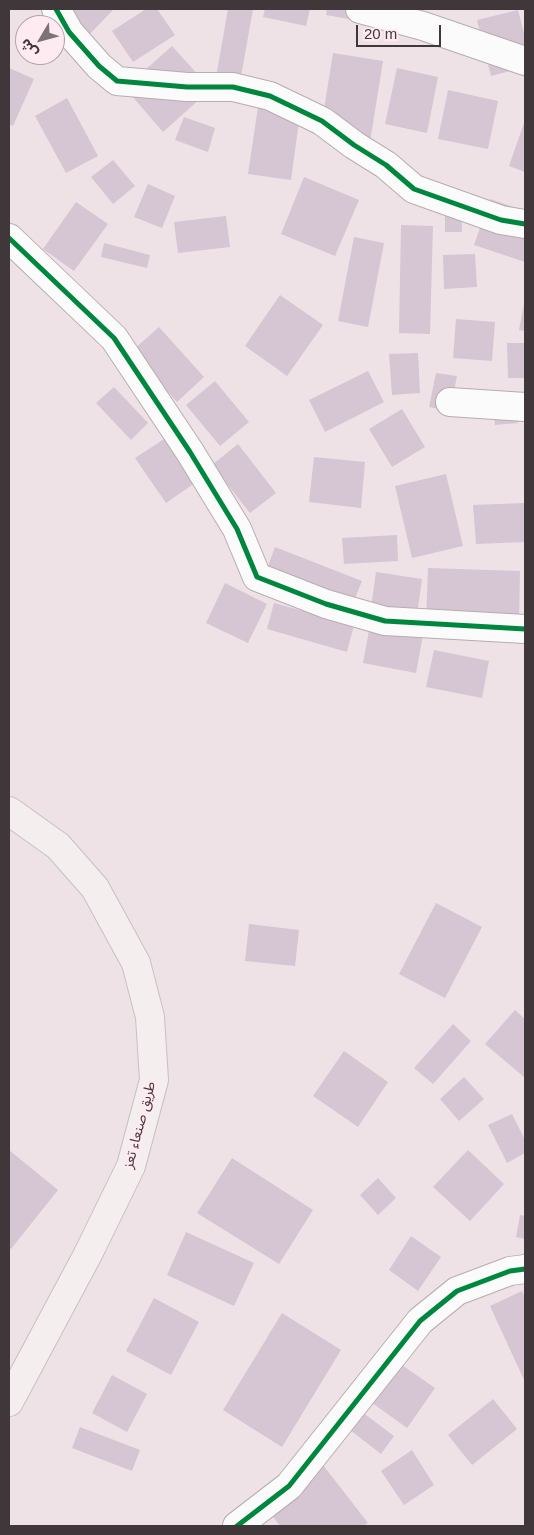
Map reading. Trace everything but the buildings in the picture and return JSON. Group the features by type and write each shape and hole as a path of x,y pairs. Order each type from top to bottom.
{"highway":[{"name":"طريق صنعاء تعز","path":"9,811 58,846 95,888 136,962 150,1017 154,1080 130,1166 88,1254 9,1402"}],"street":[{"path":"56,9 69,32 100,66 117,81 188,87 233,87 270,96 322,121 354,146 386,166 414,189 502,220 525,224"},
{"path":"360,9 423,26 525,61"},
{"path":"9,238 114,338 190,452 237,529 257,577 326,604 386,621 525,629"},
{"path":"450,402 525,407"},
{"path":"237,1526 289,1486 420,1321 457,1291 510,1271 525,1269"}],"cycle path":[{"path":"56,9 69,32 99,66 117,81 187,87 233,87 270,96 322,121 354,145 386,165 414,189 501,220 525,224"},
{"path":"9,238 114,338 190,452 237,529 257,577 326,604 385,621 525,629"},
{"path":"237,1526 289,1486 420,1321 457,1291 510,1271 525,1269"}]}
